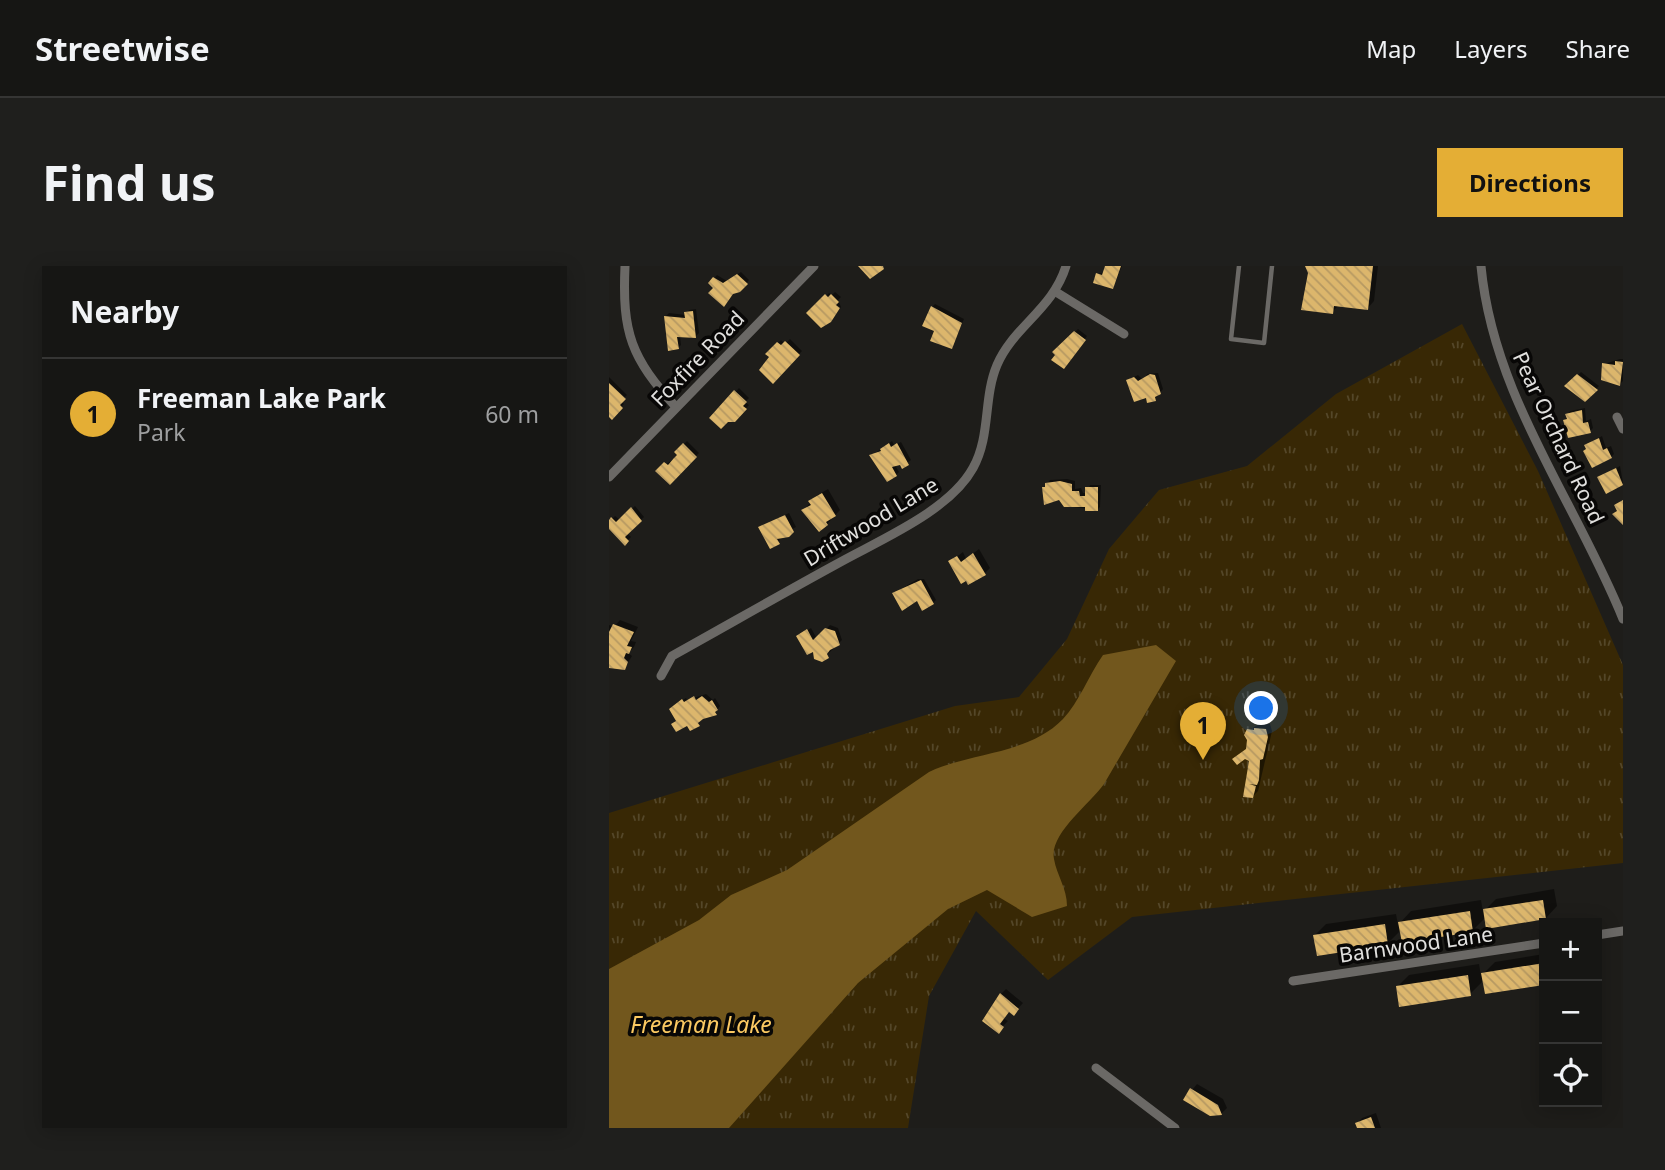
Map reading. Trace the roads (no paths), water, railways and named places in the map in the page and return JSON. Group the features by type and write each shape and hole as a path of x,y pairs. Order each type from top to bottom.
{"street":[{"path":"625,266 627,324 632,346 648,376 676,407"},
{"name":"Foxfire Road","path":"609,477 814,266"},
{"name":"Driftwood Lane","path":"661,676 672,656 917,518 960,486 973,468 982,448 997,365 1006,349 1056,292 1066,266"},
{"name":"Pear Orchard Road","path":"1481,266 1494,334 1517,399 1622,616"},
{"path":"1056,292 1124,334"},
{"path":"1617,417 1623,429"},
{"path":"1602,934 1623,931"},
{"name":"Barnwood Lane","path":"1293,981 1539,944"},
{"path":"1096,1068 1175,1128"}],"lane":[{"path":"1239,266 1231,340 1264,343 1272,266"}],"water":[{"name":"Freeman Lake","path":"1156,645 1176,661 1104,784 1071,820 1054,849 1054,859 1067,906 1032,917 987,890 948,909 858,983 729,1128 609,1128 609,969 699,920 731,895 787,870 929,772 945,765 1016,746 1049,731 1069,712 1103,655"}],"place":[{"name":"Freeman Lake Park","path":"1203,760"}]}
